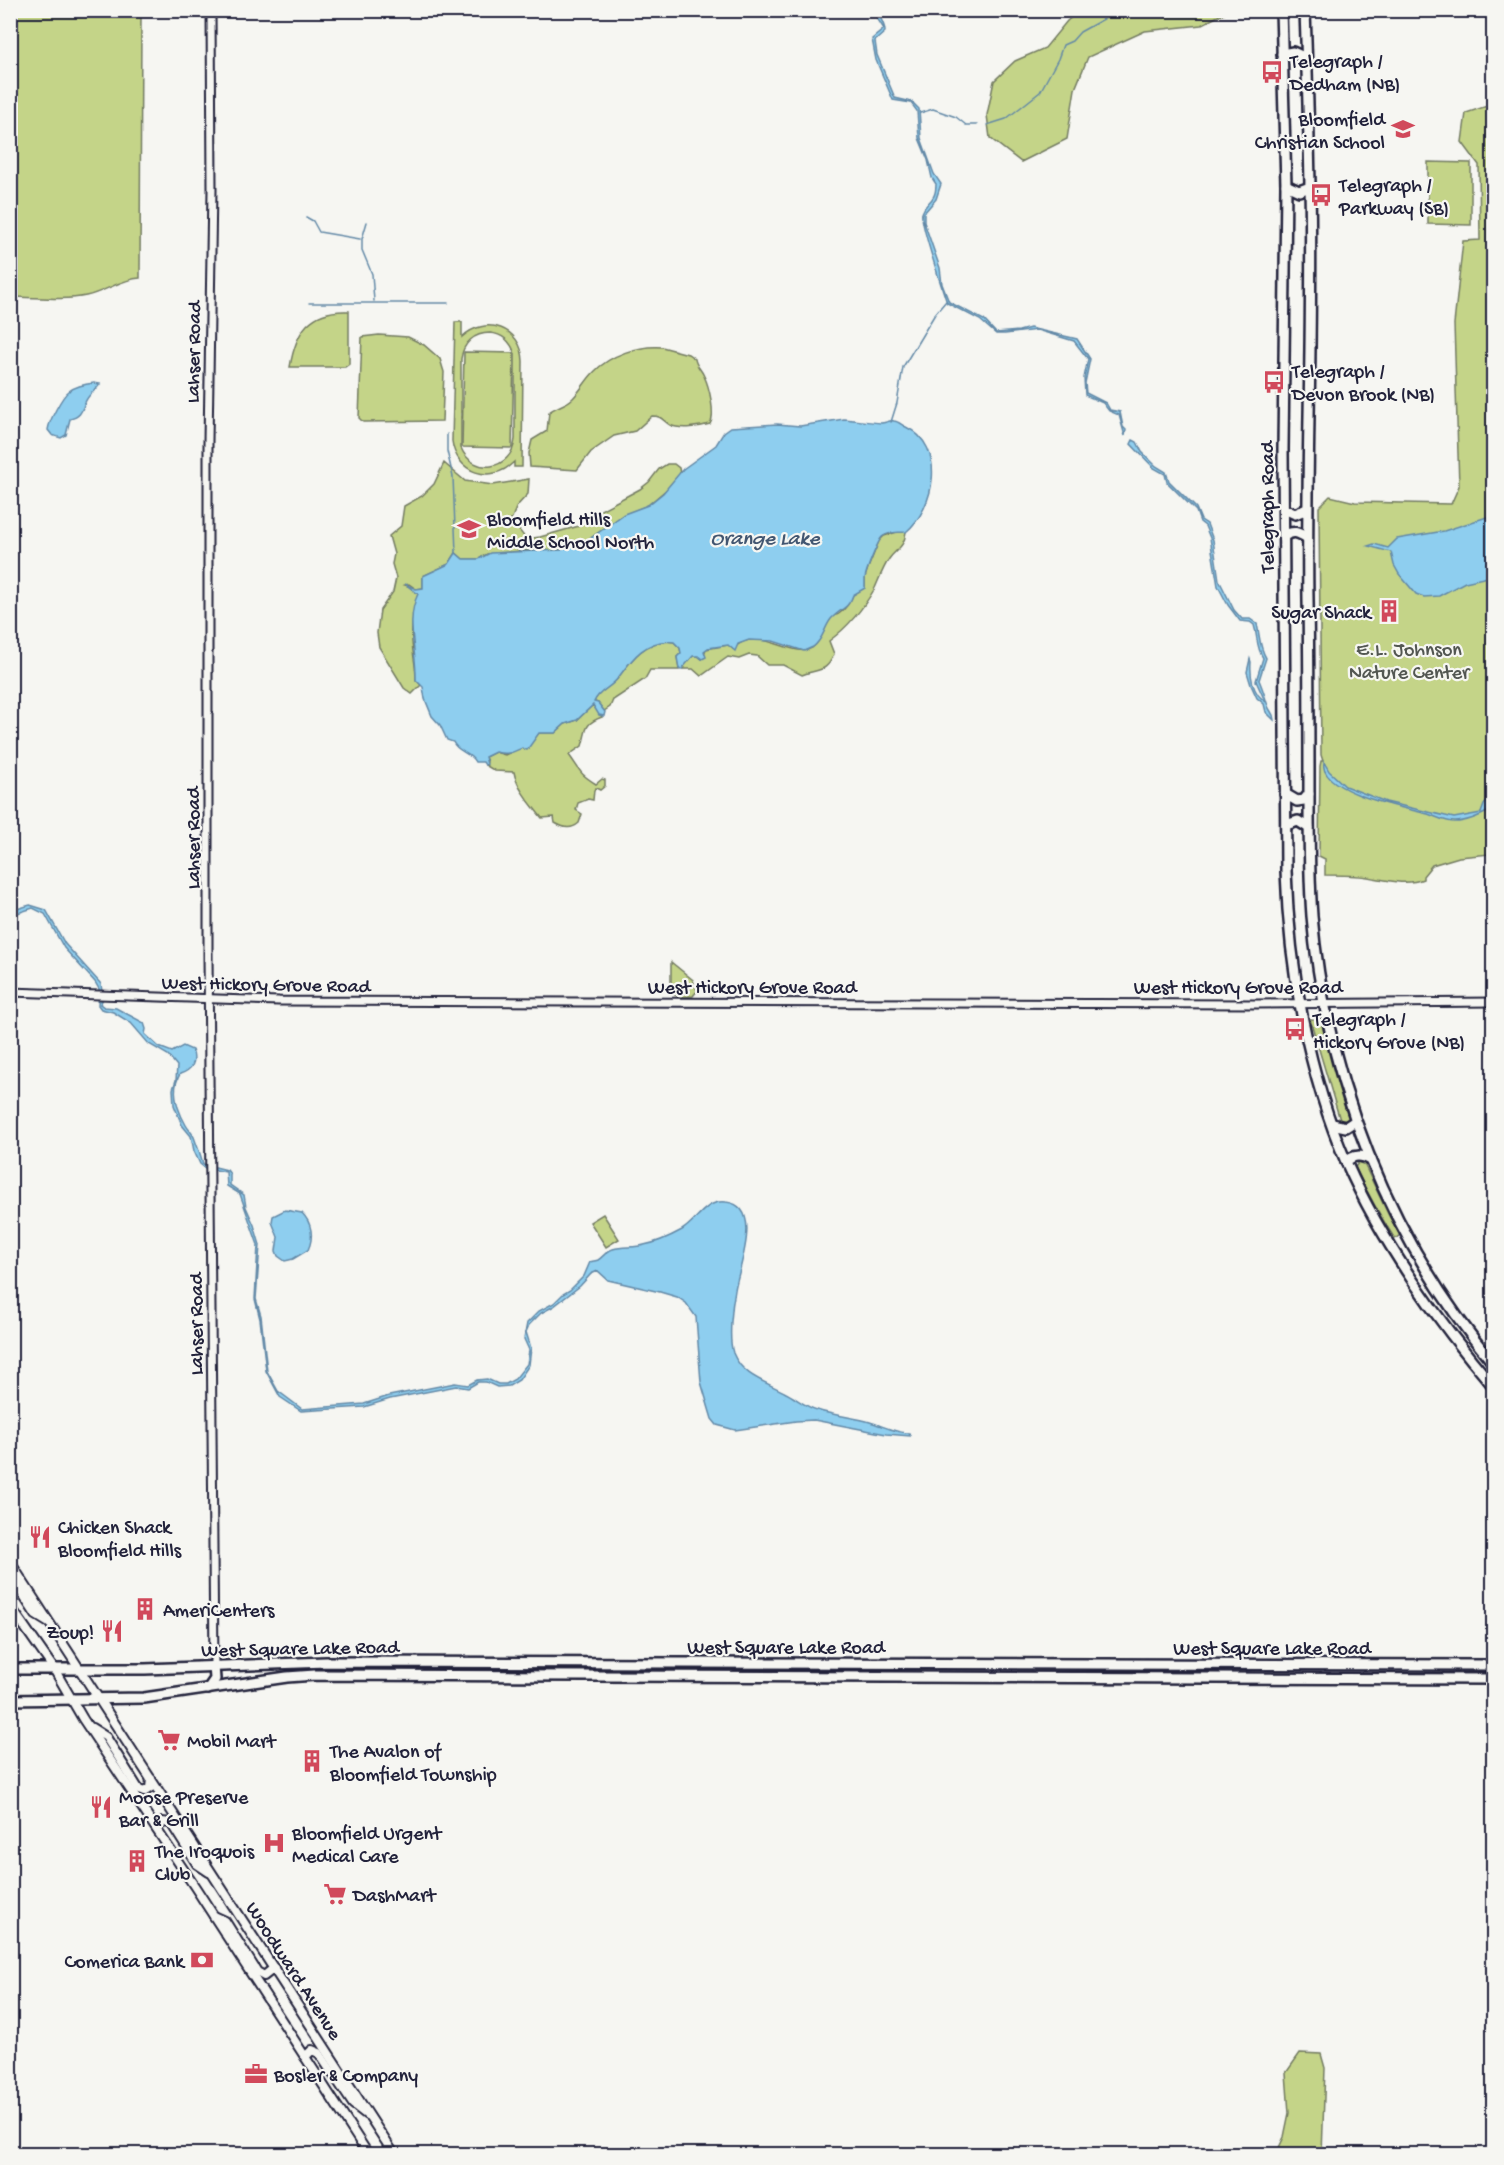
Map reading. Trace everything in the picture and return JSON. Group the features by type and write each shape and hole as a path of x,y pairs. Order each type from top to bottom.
{"highway":[{"name":"Telegraph Road","path":"1281,10 1286,185 1284,509 1286,825 1289,922 1299,1003 1312,1057 1346,1162 1384,1234 1421,1291 1449,1333 1494,1387"},
{"name":"Telegraph Road","path":"1305,10 1311,187 1307,538 1312,918 1324,1003 1355,1121 1393,1212 1414,1250 1463,1326 1494,1364"},
{"path":"1282,54 1293,52 1306,58"},
{"path":"1286,185 1299,191 1311,187"},
{"path":"1284,509 1294,514 1307,509"},
{"path":"1284,536 1290,532 1296,532 1307,538"},
{"path":"1286,794 1297,801 1304,800 1309,794"},
{"path":"1286,825 1298,821 1310,828"},
{"path":"1332,1124 1346,1127 1355,1121"},
{"path":"1346,1162 1355,1156 1371,1160"},
{"name":"West Square Lake Road","path":"10,1669 214,1666 304,1662 1494,1665"},
{"path":"208,1689 215,1679 214,1666"},
{"name":"West Square Lake Road","path":"10,1700 144,1698 287,1677 332,1675 1494,1679"}],"main road":[{"name":"Woodward Avenue","path":"10,1562 394,2154"},
{"path":"10,1575 36,1615 50,1623"},
{"name":"Woodward Avenue","path":"10,1606 54,1669 368,2154"},
{"path":"89,1726 106,1737 140,1790 144,1792 150,1788 151,1779"},
{"path":"157,1829 162,1822 171,1823 197,1863 213,1874"},
{"path":"213,1915 225,1921 257,1972 264,1976 274,1968"},
{"path":"305,2057 312,2050 319,2053 353,2104 372,2120"}],"street":[{"name":"Lahser Road","path":"211,10 212,181 208,409 209,1000 214,1666"},
{"name":"West Hickory Grove Road","path":"10,992 209,1000 1494,1002"}],"green space":[{"path":"1080,10 1228,11 1201,25 1145,31 1088,57 1075,89 1067,139 1021,162 990,138 987,115 994,81 1015,61 1045,48 1067,21"},
{"path":"10,11 141,11 140,278 77,297 58,299 11,297"},
{"name":"E.L. Johnson Nature Center","path":"1493,104 1493,884 1490,854 1459,857 1432,865 1423,879 1410,882 1325,875 1325,859 1319,856 1320,766 1323,761 1321,755 1319,507 1330,496 1355,502 1451,504 1459,486 1454,324 1463,241 1480,240 1479,165 1462,142 1466,113"},
{"path":"1428,162 1471,163 1471,225 1428,224"},
{"path":"349,311 349,364 345,367 290,367 296,343 307,325 324,314"},
{"path":"455,322 462,322 462,337 471,330 481,327 501,328 516,340 521,349 523,361 522,467 514,467 514,462 495,473 476,472 467,468 460,461 452,441","holes":["484,333 506,339 515,354 515,439 507,458 500,463 483,466 474,463 461,448 461,359 464,348 470,340"]},
{"path":"379,335 408,337 424,345 440,359 444,372 442,421 363,422 359,418 362,337"},
{"path":"662,347 688,354 695,359 710,393 712,420 710,424 679,427 652,416 635,431 614,436 591,452 577,470 530,467 529,453 532,440 547,431 549,412 576,395 594,372 616,356 644,348"},
{"path":"464,352 514,353 512,448 462,447"},
{"path":"444,463 465,481 493,485 529,479 528,494 517,506 511,520 526,539 579,526 593,514 640,489 667,464 674,464 679,468 680,474 648,505 622,516 588,540 574,546 554,551 533,550 487,554 479,559 463,559 456,553 449,564 423,576 423,588 416,589 409,584 405,585 418,594 412,623 412,647 416,680 421,685 412,694 404,688 379,647 377,633 380,610 393,592 396,578 392,564 394,554 389,536 401,526 404,506 422,496 434,484"},
{"path":"906,532 904,541 887,562 875,588 860,610 843,630 829,641 834,654 825,668 802,675 783,665 767,665 757,656 749,655 739,659 728,657 701,676 693,669 683,669 686,662 693,656 702,659 706,649 728,645 733,649 743,642 753,640 764,640 795,650 812,648 832,617 842,611 853,595 865,587 865,577 879,541 884,536"},
{"path":"667,641 674,642 680,648 681,653 677,657 679,670 650,670 645,679 613,700 610,707 604,711 598,703 594,702 637,654 650,645"},
{"path":"593,705 602,717 589,725 582,746 569,755 586,777 596,784 602,779 605,780 605,786 600,790 596,788 594,790 593,800 588,799 578,803 576,810 582,814 579,823 573,827 564,827 555,823 554,817 542,818 521,790 514,772 495,771 485,765 487,762 485,757 495,752 505,755 522,747 539,733 555,733 565,724 577,720"},
{"path":"671,962 693,980 697,991 693,996 679,997 673,994"},
{"path":"1310,1019 1323,1019 1334,1067 1350,1116 1349,1122 1343,1123 1340,1120"},
{"path":"1359,1162 1365,1166 1400,1235 1395,1239 1355,1167"},
{"path":"603,1214 619,1239 606,1247 590,1222"},
{"path":"1300,2053 1321,2054 1325,2068 1322,2154 1276,2154 1284,2137 1289,2113 1286,2073"}],"water":[{"path":"876,11 879,11 885,32 875,41 877,55 895,98 912,102 919,109 921,138 934,174 941,184 936,199 924,213 924,222 949,302 984,320 996,333 1030,328 1077,339 1090,359 1085,383 1086,393 1106,403 1110,410 1120,412 1123,427 1126,430 1125,436 1119,415 1109,411 1103,403 1085,395 1084,378 1088,359 1074,341 1037,330 996,334 980,320 947,303 922,219 924,209 933,198 936,184 919,138 917,111 911,103 893,100 876,60 872,39 884,29 877,18"},
{"path":"94,383 100,384 87,399 80,413 70,419 66,435 61,438 52,435 48,430 49,426 66,394 72,389"},
{"name":"Orange Lake","path":"844,419 881,423 897,422 919,436 932,462 930,493 916,521 906,532 890,533 882,537 865,578 865,588 853,595 847,606 831,619 819,641 813,647 804,651 773,641 749,640 738,644 735,651 728,645 708,648 704,651 706,657 702,659 693,656 681,670 677,657 681,653 680,648 674,642 655,643 640,652 615,681 596,698 594,702 598,703 605,712 604,716 599,715 593,705 577,720 565,724 555,733 539,733 527,750 522,748 509,753 495,752 485,757 487,764 485,765 483,762 475,762 453,742 447,740 440,725 432,716 423,687 416,680 412,614 418,594 405,584 416,589 423,588 423,576 449,564 456,553 463,559 479,559 490,553 561,550 588,540 624,514 648,505 663,493 683,469 716,445 724,432 731,427 777,424 800,426"},
{"path":"1133,440 1156,466 1166,472 1169,481 1196,508 1201,520 1207,524 1213,540 1219,580 1234,610 1242,619 1250,619 1257,624 1266,658 1259,680 1274,720 1266,712 1264,704 1257,698 1247,672 1250,659 1255,689 1265,701 1256,681 1263,658 1254,625 1240,621 1218,586 1210,538 1205,526 1200,522 1196,511 1167,482 1165,474 1154,468 1131,444"},
{"path":"1493,515 1493,576 1465,582 1439,596 1424,597 1416,594 1399,574 1391,552 1368,546 1374,544 1388,548 1397,539 1444,531"},
{"path":"1324,762 1329,771 1345,786 1386,802 1454,818 1481,813 1493,794 1493,809 1465,821 1444,820 1384,803 1349,790 1334,782 1326,773"},
{"path":"30,905 46,910 65,944 101,984 103,999 100,1004 104,1007 116,1008 144,1023 145,1034 159,1047 172,1052 183,1046 192,1050 194,1058 192,1065 180,1074 177,1080 178,1106 194,1137 203,1164 227,1170 230,1174 230,1185 244,1195 260,1245 256,1299 261,1316 267,1371 278,1391 302,1409 364,1404 389,1396 455,1383 468,1385 477,1380 487,1379 498,1384 506,1384 515,1379 527,1364 529,1350 524,1339 527,1323 539,1311 570,1290 584,1276 590,1262 598,1260 613,1249 640,1246 664,1239 682,1230 707,1207 726,1202 738,1206 744,1214 747,1226 731,1322 732,1347 737,1361 755,1378 813,1409 870,1422 909,1433 910,1436 886,1434 814,1420 735,1430 717,1425 712,1419 701,1382 696,1317 686,1303 677,1297 608,1280 598,1271 591,1274 580,1286 554,1306 541,1313 529,1325 526,1332 531,1348 529,1365 519,1380 509,1386 497,1387 486,1382 478,1382 468,1388 456,1386 390,1399 364,1407 301,1411 280,1397 266,1371 260,1319 255,1299 258,1245 240,1194 227,1186 226,1172 205,1168 200,1164 191,1136 182,1125 174,1105 173,1089 177,1066 168,1055 149,1044 131,1023 113,1012 101,1009 98,1005 99,989 95,982 64,948 45,914 33,908 11,915 10,911"},
{"path":"285,1210 302,1213 308,1221 311,1235 308,1250 285,1261 278,1256 276,1251 278,1237 272,1222 273,1216"}],"waterway":[{"path":"987,125 1006,119 1040,92 1063,45 1072,41 1080,32 1109,16 1141,12 1157,16 1190,10"},
{"path":"920,113 933,109 956,117 966,125 977,125"},
{"path":"306,217 313,221 319,232 360,239"},
{"path":"367,222 362,239 362,250 372,274 374,301"},
{"path":"891,422 897,403 903,367 935,314 946,301"},
{"path":"309,303 448,303"},
{"path":"447,434 447,451 453,477 456,553"}],"place":[{"name":"Telegraph / Dedham (NB)","path":"1272,72"},
{"name":"Bloomfield Christian School","path":"1403,129"},
{"name":"Telegraph / Parkway (SB)","path":"1321,195"},
{"name":"Telegraph / Devon Brook (NB)","path":"1274,382"},
{"name":"Bloomfield Hills Middle School North","path":"469,529"},
{"name":"Sugar Shack","path":"1389,611"},
{"name":"Telegraph / Hickory Grove (NB)","path":"1295,1029"},
{"name":"Chicken Shack Bloomfield Hills","path":"40,1537"},
{"name":"AmeriCenters","path":"145,1609"},
{"name":"Zoup!","path":"112,1631"},
{"name":"Mobil Mart","path":"169,1740"},
{"name":"The Avalon of Bloomfield Township","path":"312,1761"},
{"name":"Moose Preserve Bar & Grill","path":"101,1807"},
{"name":"Bloomfield Urgent Medical Care","path":"274,1843"},
{"name":"The Iroquois Club","path":"137,1861"},
{"name":"DashMart","path":"335,1894"},
{"name":"Comerica Bank","path":"202,1960"},
{"name":"Bosler & Company","path":"256,2074"}]}
